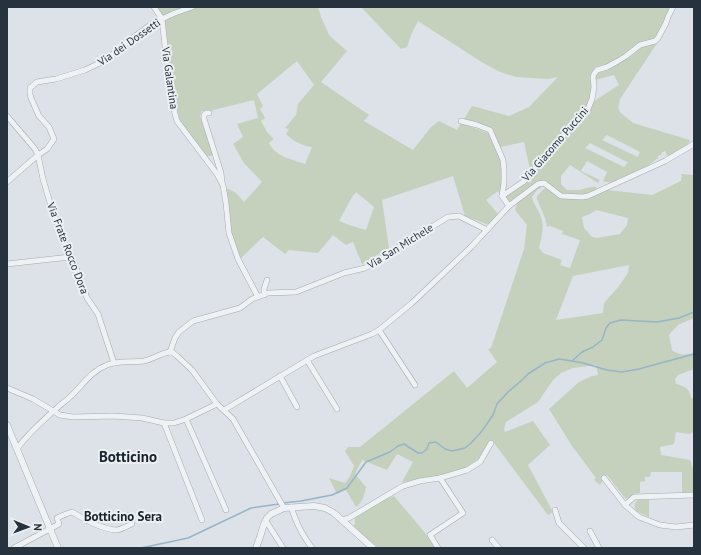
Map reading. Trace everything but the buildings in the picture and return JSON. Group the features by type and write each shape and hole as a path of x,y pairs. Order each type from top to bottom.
{"street":[{"name":"Via Galantina","path":"154,7 162,19 171,99 177,121 223,185"},
{"name":"Via dei Dossetti","path":"38,155 47,149 54,139 49,127 39,116 31,98 30,88 37,82 56,79 85,70 106,60 153,23 192,7"},
{"name":"Via Giacomo Puccini","path":"502,196 523,182 588,109 592,99 594,87 593,77 597,70 618,61 640,45 655,41 674,7"},
{"name":"Via Galantina","path":"209,113 204,115 204,119 221,173 229,234 238,259 258,297"},
{"name":"Via Frate Rocco Dora","path":"7,116 35,149 38,155 53,214 70,257 74,262 87,298 98,314 114,363"},
{"name":"Via Giacomo Puccini","path":"461,121 490,130 503,160 504,182 502,196"},
{"name":"Via Giacomo Puccini","path":"224,410 314,356 379,330 415,300 471,247 508,206 538,184 544,183 561,196 588,196 665,161 694,144"},
{"path":"7,182 38,155"},
{"path":"502,196 508,206"},
{"name":"Via San Michele","path":"170,352 179,332 193,322 240,308 268,293 296,292 344,273 365,268 448,217 459,216 487,230"},
{"path":"7,264 70,257"},
{"path":"264,295 267,280"},
{"path":"379,330 415,385"},
{"path":"17,449 24,439 97,370 114,363 146,360 172,352 192,370 217,404 236,423 283,507"},
{"path":"307,360 337,409"},
{"path":"280,376 297,407"},
{"path":"7,388 33,399 53,412 60,415 73,417 113,416 142,418 164,423 174,423 217,404"},
{"path":"186,419 226,510"},
{"path":"164,423 202,520"},
{"path":"7,425 58,548"},
{"path":"342,520 349,518 403,486 420,481 440,478 467,470 480,462 491,443"},
{"path":"438,548 430,535 463,513 440,478"},
{"path":"604,478 625,505 639,517 660,525 676,527 694,525"},
{"path":"625,505 634,497 694,495"},
{"path":"256,548 267,518 271,514 283,507 320,506 334,513 373,548"},
{"path":"291,507 297,525 309,547"},
{"path":"555,510 559,523 584,548"},
{"path":"14,548 50,529 58,524 57,518 72,512 86,520 106,528 118,530 132,524 129,515"},
{"path":"266,521 283,548"},
{"path":"590,531 599,548"},
{"path":"492,540 499,548"}],"green space":[{"path":"156,7 318,7 329,35 347,51 321,82 369,115 364,121 413,150 431,127 439,121 457,130 461,123 488,133 500,159 502,169 501,195 498,191 486,200 499,215 489,225 465,216 453,176 382,200 389,248 362,264 353,242 346,245 333,235 318,253 289,250 285,254 263,237 240,259 231,232 226,189 234,192 244,202 262,182 244,163 233,144 243,137 237,124 258,118 254,100 209,111 202,111 200,116 214,155 204,157 180,120 174,97 165,21","holes":["297,61 314,85 298,104 296,115 285,128 289,129 286,134 292,139 298,143 312,147 305,164 284,157 272,148 269,143 274,139 267,132 261,121 265,118 260,109 263,106 257,94","356,192 374,207 366,230 339,221"]},
{"path":"361,7 671,7 658,35 658,42 620,99 618,108 621,113 633,123 690,140 686,148 668,157 665,151 647,166 611,183 603,181 607,172 587,161 581,171 600,180 598,183 570,165 561,176 561,184 567,190 579,190 596,187 597,190 652,195 681,181 681,174 694,175 694,318 678,325 669,335 672,350 683,354 694,353 694,369 678,375 675,379 676,384 686,388 691,398 694,398 694,432 689,434 676,432 674,444 660,447 661,455 690,460 692,467 694,468 694,493 682,493 682,472 651,472 650,477 645,477 645,481 640,482 640,493 633,494 628,499 625,498 607,475 600,485 594,480 596,478 572,446 549,409 579,382 598,375 596,365 573,368 561,373 553,380 538,402 506,422 504,429 505,432 533,421 550,445 528,465 553,512 548,515 491,439 477,460 460,470 431,478 402,482 413,462 397,454 387,470 362,460 355,474 366,487 360,503 356,507 346,490 337,494 329,478 345,483 350,476 354,466 345,451 348,447 360,447 454,371 467,388 497,362 488,349 491,348 524,249 527,225 515,210 518,201 536,187 540,186 541,188 537,190 532,197 540,214 543,225 539,248 543,253 562,260 560,265 570,268 580,240 562,234 563,231 550,226 547,227 537,199 537,196 545,188 552,190 552,187 546,181 540,181 508,203 504,196 530,169 524,142 500,147 492,128 464,119 472,106 509,116 529,107 558,77 548,79 516,77 500,72 483,63 418,21 407,47 401,49","holes":["614,75 619,85 594,101 588,102 595,80","607,135 640,152 638,157 602,140","590,143 628,162 624,167 585,148","596,210 628,218 627,225 620,234 597,238 592,237 584,228 582,217","629,265 628,273 604,303 603,313 556,320 573,276"]},
{"path":"394,496 431,540 435,548 378,548 375,545 373,546 353,526 355,524 354,517 389,497"},
{"path":"638,500 649,500 649,517 636,511 635,505"}],"waterway":[{"path":"283,503 332,495 347,488 366,462 390,452 398,446 404,444 418,453 422,453 427,449 429,443 436,442 445,449 452,451 465,448 482,431 493,415 497,404 528,374 545,363 559,359 572,361 582,352 593,347 602,340 606,328 610,323 621,320 657,322 679,318 694,312"},
{"path":"572,361 607,370 622,372 639,369 694,354"},
{"path":"141,548 188,538 251,508 279,504"}],"district":[{"name":"Botticino","path":"128,457"},
{"name":"Botticino Sera","path":"123,516"}]}
